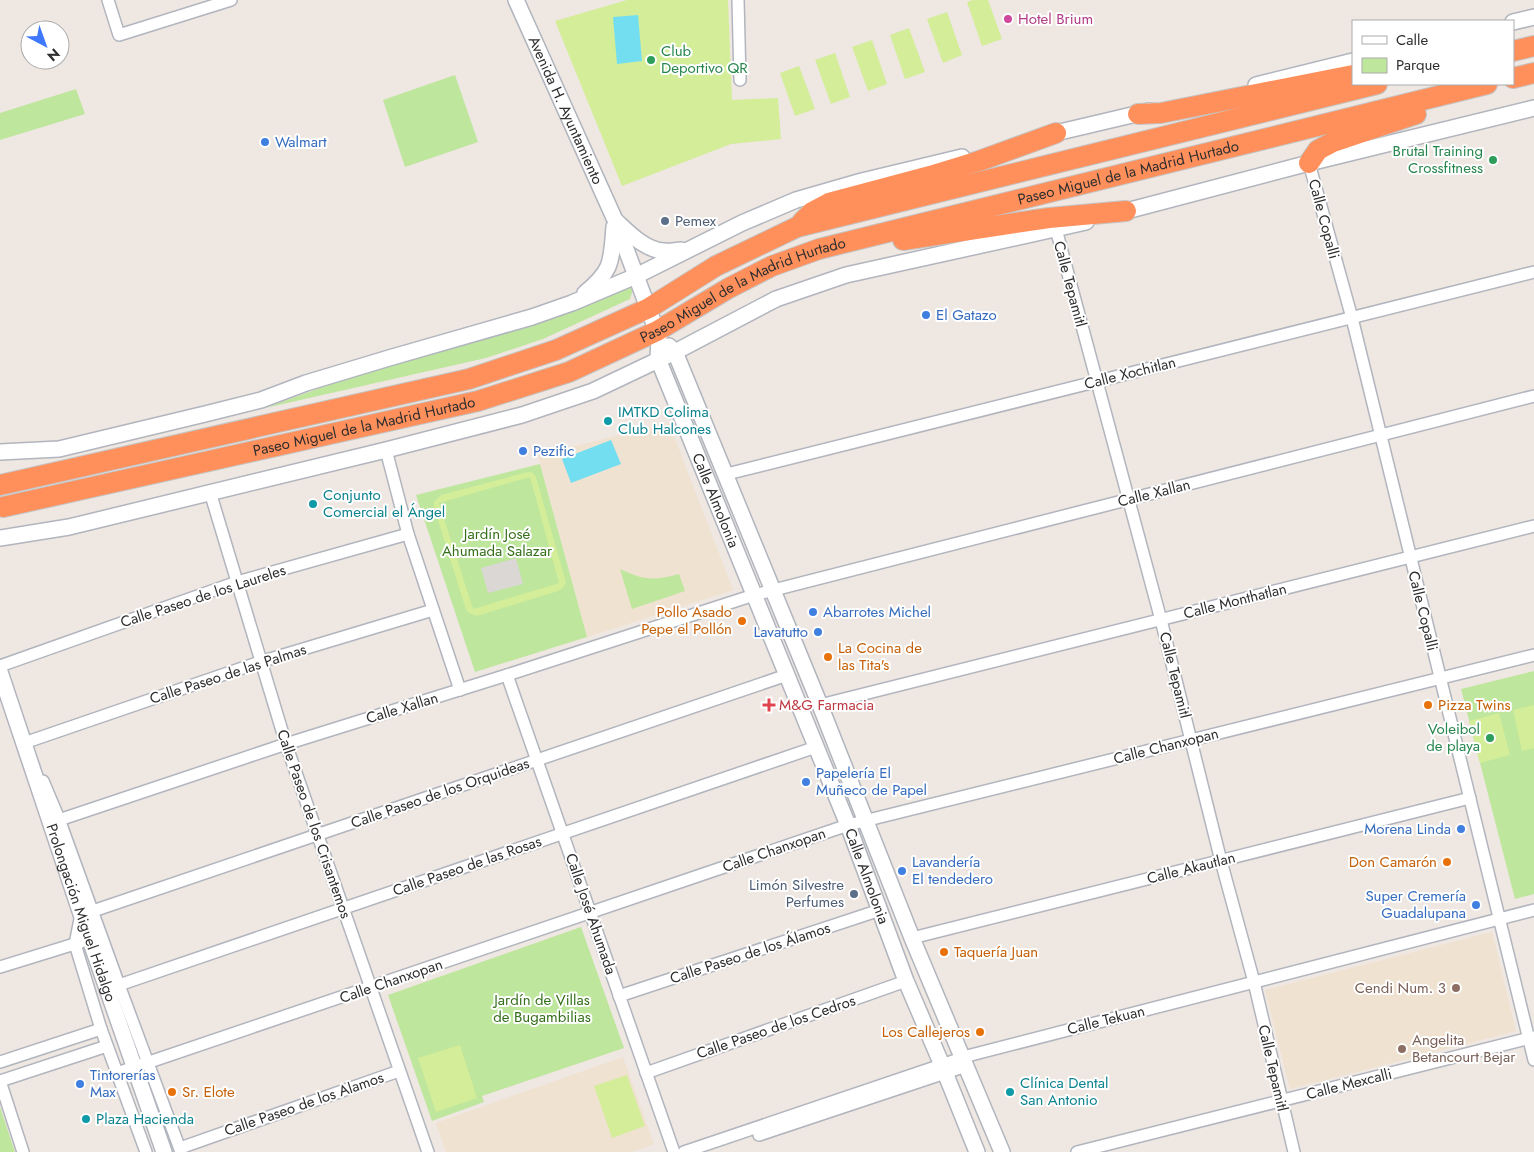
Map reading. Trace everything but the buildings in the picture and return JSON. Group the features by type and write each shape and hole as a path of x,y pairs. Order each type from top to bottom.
{"highway":[{"path":"1514,51 1534,46"},
{"path":"1514,78 1534,74"},
{"path":"1138,114 1162,113 1352,75"},
{"name":"Paseo Miguel de la Madrid Hurtado","path":"0,485 469,378 556,350 649,308 716,266 797,227 1373,85"},
{"name":"Paseo Miguel de la Madrid Hurtado","path":"3,507 478,401 569,372 658,334 729,288 772,266 819,249 1484,85"},
{"path":"1309,163 1318,150 1333,142 1466,98 1486,85"},
{"path":"797,227 812,212 829,203 979,161 1056,133"},
{"path":"819,249 868,245 1049,218 1126,211"}],"street":[{"path":"108,0 119,36 231,0"},
{"name":"Avenida H. Ayuntamiento","path":"516,0 615,220 658,334"},
{"path":"738,0 740,80"},
{"path":"1514,22 1534,17"},
{"path":"0,452 58,449 261,400 324,377 532,317 572,303 636,276 742,223 796,200 862,181 1352,61"},
{"path":"0,538 69,527 522,415 593,390 675,352 776,299 846,275 1056,229 1309,163 1534,108"},
{"name":"Calle Copalli","path":"1309,163 1352,318 1440,679 1531,1038 1534,1060"},
{"path":"615,220 651,248 665,251 689,249"},
{"path":"572,303 600,280 610,266 615,220"},
{"name":"Calle Tepamitl","path":"1056,229 1192,739 1220,861 1254,982 1294,1152"},
{"name":"Calle Xochitlan","path":"727,474 1534,272"},
{"name":"Calle Almolonia","path":"658,334 675,352 727,474 912,938 1002,1152"},
{"name":"Calle Almolonia","path":"658,334 658,359 848,825 906,981 944,1069 975,1152"},
{"name":"Calle Xallan","path":"54,821 286,744 754,595 1534,396"},
{"path":"386,450 408,534 460,690"},
{"name":"Calle Paseo de los Crisantemos","path":"210,492 286,744 399,1071 423,1151"},
{"name":"Calle Monthatlan","path":"820,706 1534,526"},
{"path":"0,530 18,535"},
{"name":"Calle Paseo de los Laureles","path":"0,666 237,582 408,534"},
{"name":"Calle Paseo de las Palmas","path":"26,748 260,662 433,610"},
{"name":"Calle Chanxopan","path":"117,1073 848,825 1534,655"},
{"name":"Prolongación Miguel Hidalgo","path":"0,672 87,912 89,939 164,1152"},
{"name":"Calle José Ahumada","path":"507,675 674,1152"},
{"name":"Calle Paseo de los Orquideas","path":"87,912 787,675"},
{"name":"Calle Paseo de las Rosas","path":"119,985 816,746"},
{"name":"Calle Akautlan","path":"912,938 1470,798"},
{"name":"Calle Paseo de los Álamos","path":"619,996 880,910"},
{"name":"Calle Tekuan","path":"708,1152 964,1062 971,1055 1534,910"},
{"path":"87,912 75,944 101,1029 146,1152"},
{"path":"87,912 119,985 181,1150"},
{"path":"0,967 89,939"},
{"name":"Calle Paseo de los Cedros","path":"646,1073 906,981"},
{"path":"0,1062 101,1029"},
{"name":"Calle Mexcalli","path":"1077,1152 1531,1038"},
{"path":"23,1152 0,1081 107,1046"},
{"name":"Calle Tekuan","path":"684,1152 944,1069"},
{"name":"Calle Paseo de los Alamos","path":"181,1150 399,1071"}],"shaded area":[{"path":"669,423 733,590 587,637 538,455"},
{"path":"516,558 523,584 488,593 481,568"},
{"path":"1492,932 1516,1031 1290,1089 1265,990"},
{"path":"623,1057 654,1144 632,1152 446,1152 436,1123"}],"green space":[{"name":"Club Deportivo QR","path":"627,0 728,0 732,100 778,98 781,139 731,144 622,186 555,21"},
{"path":"988,0 1002,39 982,46 967,2"},
{"path":"947,12 962,55 943,63 927,19"},
{"path":"909,28 925,72 905,79 890,35"},
{"path":"872,40 887,84 868,91 852,47"},
{"path":"835,53 850,97 831,104 815,60"},
{"path":"799,66 815,109 795,116 780,73"},
{"path":"455,75 478,142 405,167 383,100"},
{"path":"76,89 85,114 0,140 0,113"},
{"path":"623,286 633,289 630,299 543,339 486,358 265,408 394,361 529,327 573,310"},
{"name":"Jardín José Ahumada Salazar","path":"540,464 587,637 475,672 416,495"},
{"path":"528,472 533,473 536,477 566,582 563,588 477,616 469,613 466,610 434,507 434,502 441,495","holes":["530,477 559,583 473,609 439,503"]},
{"path":"620,569 649,578 662,578 679,574 685,591 632,609"},
{"path":"1534,671 1534,894 1515,899 1461,689"},
{"path":"1534,705 1534,748 1522,751 1513,710"},
{"name":"Voleibol de playa","path":"1499,713 1510,755 1480,763 1469,721"},
{"name":"Jardín de Villas de Bugambilias","path":"581,927 624,1048 482,1096 484,1102 432,1121 388,995"},
{"path":"460,1045 477,1098 436,1112 418,1058"},
{"path":"627,1075 645,1126 612,1138 594,1086"},
{"path":"0,1107 15,1152 0,1152"}],"water":[{"path":"638,15 642,61 617,64 613,17"},
{"path":"611,440 621,464 571,483 562,459"}],"place":[{"name":"Hotel Brium","path":"1008,19"},
{"name":"Club Deportivo QR","path":"651,60"},
{"name":"Walmart","path":"265,142"},
{"name":"Brutal Training Crossfitness","path":"1493,160"},
{"name":"Pemex","path":"665,221"},
{"name":"El Gatazo","path":"926,315"},
{"name":"IMTKD Colima Club Halcones","path":"608,421"},
{"name":"Pezific","path":"523,451"},
{"name":"Conjunto Comercial el Ángel","path":"313,504"},
{"name":"Abarrotes Michel","path":"813,612"},
{"name":"Pollo Asado Pepe el Pollón","path":"742,621"},
{"name":"Lavatutto","path":"818,632"},
{"name":"La Cocina de las Tita's","path":"828,657"},
{"name":"M&G Farmacia","path":"769,705"},
{"name":"Pizza Twins","path":"1428,705"},
{"name":"Voleibol de playa","path":"1490,738"},
{"name":"Papelería El Muñeco de Papel","path":"806,782"},
{"name":"Morena Linda","path":"1461,829"},
{"name":"Don Camarón","path":"1447,862"},
{"name":"Lavandería El tendedero","path":"902,871"},
{"name":"Limón Silvestre Perfumes","path":"854,894"},
{"name":"Super Cremería Guadalupana","path":"1476,905"},
{"name":"Taquería Juan","path":"944,952"},
{"name":"Cendi Num. 3","path":"1456,988"},
{"name":"Los Callejeros","path":"980,1032"},
{"name":"Angelita Betancourt Bejar","path":"1402,1049"},
{"name":"Tintorerías Max","path":"80,1084"},
{"name":"Sr. Elote","path":"172,1092"},
{"name":"Clínica Dental San Antonio","path":"1010,1092"},
{"name":"Plaza Hacienda","path":"86,1119"}]}
